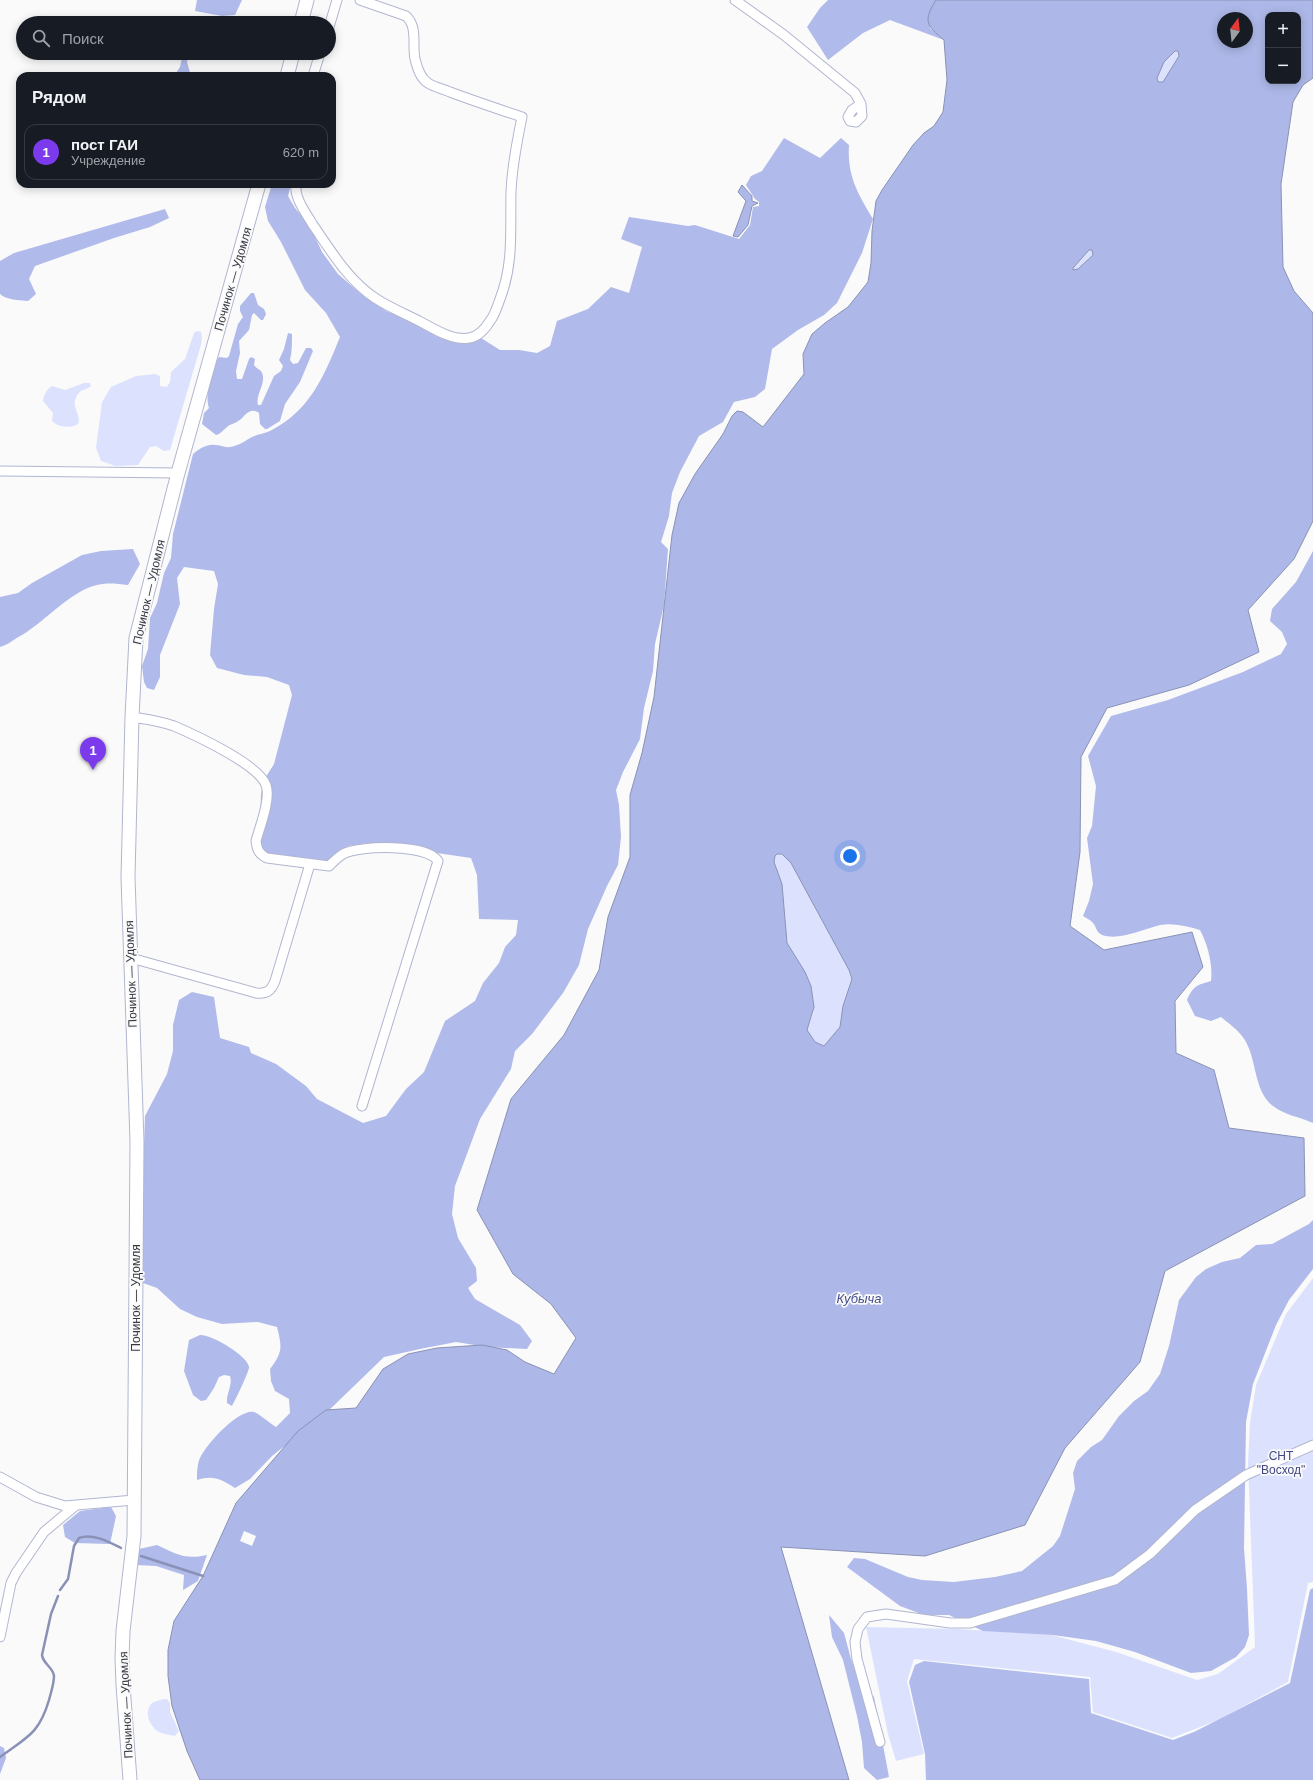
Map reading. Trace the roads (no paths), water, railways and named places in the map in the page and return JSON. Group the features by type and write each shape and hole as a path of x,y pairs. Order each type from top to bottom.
{"main road":[{"path":"303,16 307,0"},
{"path":"288,72 291,60"},
{"name":"Починок — Удомля","path":"130,1780 122,1685 122,1658 123,1631 134,1536 137,1141 128,877 132,718 136,638 178,473 258,188"}],"street":[{"path":"332,16 337,0"},
{"path":"296,188 296,194 302,205 337,261 356,282 374,298 398,312 440,332 460,338 470,338 477,335 491,321 509,272 511,191 516,146 522,117 468,99 428,83 420,74 417,66 414,49 413,25 411,20 400,13 360,0"},
{"path":"735,0 796,45 855,94 862,104"},
{"path":"314,72 318,60"},
{"path":"0,470 178,473"},
{"path":"132,718 154,720 174,726 201,739 256,771 266,784 268,795 256,841 256,848 260,854 267,858 329,866 342,854 367,847 412,850 432,855 438,861 362,1106"},
{"path":"131,958 256,993 263,994 269,992 275,981 310,864"},
{"path":"880,1742 857,1659 854,1642 858,1629 867,1617 886,1614 950,1623 970,1623 1115,1580 1150,1554 1195,1510 1246,1476 1313,1445"},
{"path":"0,1477 36,1497 53,1503 75,1506 134,1500"},
{"path":"0,1637 11,1584 16,1573 44,1532 75,1506"}],"water":[{"name":"Кубыча","path":"936,0 1313,0 1313,78 1303,85 1293,102 1281,184 1283,267 1294,291 1313,313 1313,521 1294,559 1248,610 1259,652 1189,685 1107,708 1081,757 1080,852 1070,926 1104,950 1192,932 1203,967 1175,1001 1176,1053 1214,1070 1229,1128 1304,1138 1305,1196 1165,1271 1140,1362 1065,1448 1025,1525 925,1556 781,1547 849,1780 200,1780 187,1751 172,1706 168,1676 168,1650 174,1621 203,1576 236,1503 298,1431 326,1410 356,1408 383,1369 408,1354 437,1348 482,1345 507,1350 525,1362 554,1374 576,1338 551,1304 513,1274 477,1210 511,1099 564,1035 599,970 608,917 630,857 630,795 642,753 654,697 672,535 679,503 695,474 723,434 732,416 737,411 743,412 763,427 804,374 803,354 812,334 848,307 868,282 876,201 913,145 924,133 934,126 943,112 947,80 944,40 930,26 928,22 929,13","holes":["1175,51 1178,51 1179,56 1163,82 1158,82 1157,78 1164,62","1089,250 1092,250 1093,255 1078,269 1073,270 1073,268","777,854 782,854 791,863 849,970 852,979 843,1006 840,1027 824,1046 815,1042 807,1030 814,1007 811,986 805,972 787,943 782,884 774,862"]},
{"path":"742,185 752,196 752,201 758,203 752,206 748,225 738,237 733,236 746,201 738,192"}],"waterway":[{"path":"60,1590 68,1579 74,1546 79,1538 95,1537 121,1548"},
{"path":"141,1556 203,1576"},
{"path":"0,1757 31,1734 41,1720 49,1700 54,1682 54,1676 52,1670 44,1661 42,1655 51,1614 58,1596"}],"place":[{"name":"пост ГАИ","path":"93,770"}],"park label":[{"name":"СНТ \"Восход\"","path":"1281,1463"}]}
